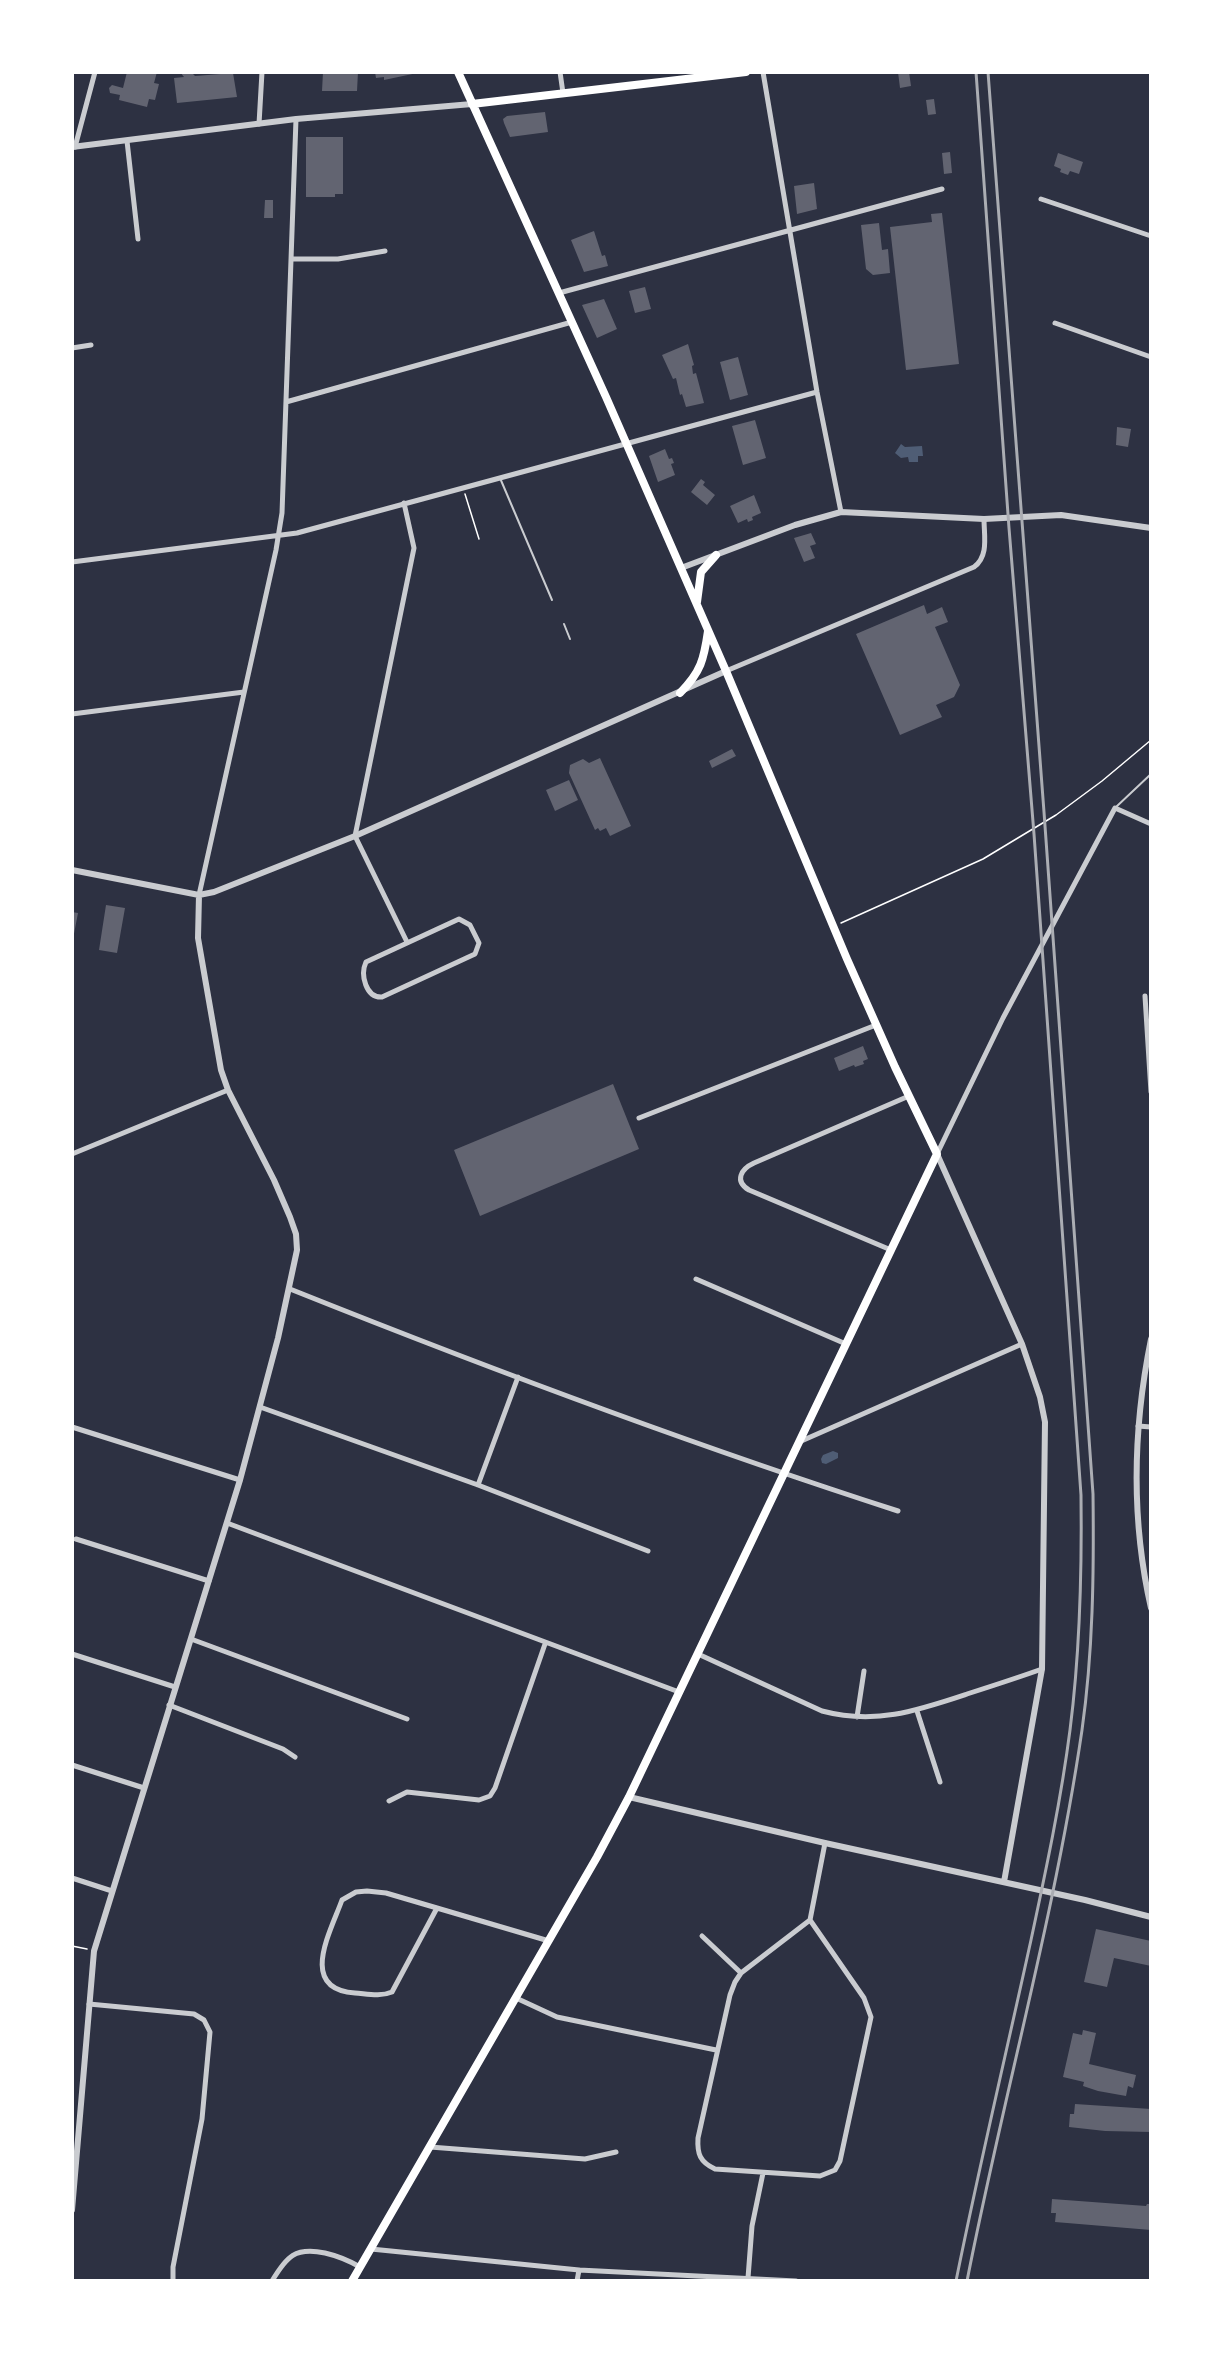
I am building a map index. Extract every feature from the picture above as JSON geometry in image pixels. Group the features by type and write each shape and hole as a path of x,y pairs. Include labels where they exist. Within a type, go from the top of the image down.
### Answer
{"main road":[{"path":"352,2281 549,1941 629,1797 937,1154 876,1025 697,603 458,72"},
{"path":"472,104 746,72"},
{"path":"697,603 701,572 716,555"},
{"path":"680,693 692,681 701,665 708,629"}],"street":[{"path":"95,72 74,147 296,119 472,104"},
{"path":"259,124 262,72"},
{"path":"560,72 563,93"},
{"path":"763,72 817,392 841,512"},
{"path":"72,2210 94,1951 240,1480 290,1289 297,1250 296,1234 274,1180 228,1090 221,1070 198,938 199,895 279,536 282,513 296,119"},
{"path":"127,141 138,239"},
{"path":"559,293 942,189"},
{"path":"1041,199 1151,236"},
{"path":"291,259 338,259 385,251"},
{"path":"286,402 572,322"},
{"path":"1055,323 1151,357"},
{"path":"72,348 91,345"},
{"path":"72,562 279,536 817,392"},
{"path":"404,503 414,548 355,836 406,942"},
{"path":"681,568 795,525 841,512 984,519 1061,515 1151,528"},
{"path":"72,870 199,895 214,892 355,836 726,671 974,567 984,553 984,519"},
{"path":"72,714 244,692"},
{"path":"1004,1882 1042,1669 1046,1422 1022,1344 937,1154 1003,1018 1115,807 1151,824"},
{"path":"459,919 470,924 479,943 475,954 382,997 370,994 363,975 366,962 406,942 459,919"},
{"path":"1145,996 1151,1092"},
{"path":"639,1118 876,1025"},
{"path":"72,1154 228,1090"},
{"path":"891,1250 749,1190 740,1178 742,1171 750,1165 909,1096"},
{"path":"696,1279 846,1344"},
{"path":"290,1289 518,1377 783,1474 898,1511"},
{"path":"1151,1339 1138,1426 1136,1462 1139,1533 1151,1608"},
{"path":"799,1443 1022,1344"},
{"path":"478,1485 518,1377"},
{"path":"260,1407 478,1485 648,1551"},
{"path":"1138,1426 1151,1427"},
{"path":"72,1427 240,1480"},
{"path":"227,1522 545,1644 679,1692"},
{"path":"76,1539 209,1581"},
{"path":"191,1639 406,1719"},
{"path":"389,1801 407,1792 479,1800 490,1796 508,1754 545,1644"},
{"path":"698,1653 822,1711 843,1717 881,1717 917,1711 1042,1669"},
{"path":"72,1654 175,1687"},
{"path":"857,1717 864,1671"},
{"path":"170,1705 283,1749 295,1757"},
{"path":"917,1711 940,1782"},
{"path":"72,1765 144,1788"},
{"path":"629,1797 825,1844 1085,1900 1151,1917"},
{"path":"810,1920 864,1998 871,2017 840,2161 835,2170 820,2176 715,2169 704,2163 698,2152 698,2138 730,1995 741,1973 810,1920 825,1844"},
{"path":"72,1878 112,1890"},
{"path":"437,1908 392,1992 384,1995 339,1992 331,1988 324,1978 322,1956 342,1900 346,1896 367,1891 386,1893 437,1908 549,1941"},
{"path":"702,1936 741,1973"},
{"path":"516,1998 557,2017 716,2050"},
{"path":"89,2004 194,2014 204,2020 210,2032 202,2119 173,2267 173,2281"},
{"path":"72,2112 80,2113"},
{"path":"429,2147 585,2159 616,2152"},
{"path":"748,2278 752,2226 763,2173"},
{"path":"371,2249 579,2270 796,2281"},
{"path":"272,2281 282,2264 303,2250 344,2258 360,2267"},
{"path":"577,2281 579,2270"}],"lane":[{"path":"499,476 552,600"},
{"path":"564,624 570,639"},
{"path":"1115,807 1151,774"}],"path":[{"path":"462,487 479,539"},
{"path":"844,922 983,859 1025,831 1056,815 1102,782 1151,740"},
{"path":"72,1946 94,1951"}],"water":[{"path":"901,444 905,447 922,446 923,456 918,456 918,462 909,462 908,457 901,458 895,453"},
{"path":"833,1451 838,1453 838,1458 826,1464 822,1463 823,1455"}],"building":[{"path":"127,72 157,72 154,83 159,84 155,100 149,99 147,107 119,100 120,95 110,93 109,88 112,85 123,88"},
{"path":"180,72 191,72 195,76 233,73 237,97 177,103 174,78 184,77"},
{"path":"323,72 358,72 357,91 322,91"},
{"path":"375,72 422,72 384,80 384,77 376,78"},
{"path":"898,72 909,72 911,86 900,88"},
{"path":"934,99 936,114 928,115 926,100"},
{"path":"545,112 548,132 510,137 503,119 507,116"},
{"path":"306,137 343,137 343,194 335,194 335,197 306,197"},
{"path":"950,152 952,173 944,174 942,153"},
{"path":"1058,153 1083,162 1079,174 1070,171 1068,175 1060,172 1061,169 1054,166"},
{"path":"814,183 817,209 797,214 794,186"},
{"path":"265,200 273,200 273,218 264,218"},
{"path":"942,213 959,364 906,370 890,227 932,222 931,214"},
{"path":"879,223 882,250 888,249 890,273 873,275 866,269 861,225"},
{"path":"594,231 602,256 605,255 608,266 584,272 571,240"},
{"path":"645,287 651,309 635,313 629,291"},
{"path":"604,299 617,329 597,338 582,305"},
{"path":"688,344 694,365 692,366 693,374 696,373 704,403 686,407 676,378 673,379 662,355"},
{"path":"738,357 748,395 730,400 720,362"},
{"path":"755,420 766,458 743,465 732,426"},
{"path":"1117,427 1131,429 1128,447 1116,445"},
{"path":"665,449 669,459 672,458 674,463 671,464 675,475 658,482 649,456"},
{"path":"701,479 705,482 703,485 715,495 707,505 691,492"},
{"path":"754,495 761,513 752,517 753,520 748,522 747,519 738,523 730,506"},
{"path":"811,533 816,544 810,546 815,558 804,562 794,538"},
{"path":"924,605 927,614 942,607 948,622 935,627 960,685 954,697 936,705 942,717 900,735 856,634"},
{"path":"732,749 736,756 712,768 709,761"},
{"path":"600,758 631,826 610,836 606,828 600,831 598,828 595,830 569,773 570,765 583,759 589,763"},
{"path":"569,780 578,800 555,811 546,790"},
{"path":"106,905 125,908 117,953 99,950"},
{"path":"72,912 78,913 73,939 72,939"},
{"path":"863,1046 868,1059 863,1061 864,1064 839,1071 834,1058"},
{"path":"613,1084 639,1149 480,1216 454,1150"},
{"path":"1096,1929 1151,1941 1151,1966 1114,1958 1107,1987 1084,1982"},
{"path":"1083,2030 1096,2033 1089,2064 1136,2075 1133,2088 1128,2086 1126,2096 1098,2091 1083,2086 1084,2082 1063,2077 1073,2033 1082,2035"},
{"path":"1075,2104 1151,2109 1151,2132 1105,2131 1069,2127 1070,2114 1074,2114"},
{"path":"1052,2199 1146,2206 1151,2204 1151,2230 1055,2222 1056,2213 1051,2213"}],"railway":[{"path":"956,2281 1053,1835 1070,1730 1076,1671 1081,1554 1081,1495 976,72"},
{"path":"967,2281 1058,1868 1071,1799 1082,1730 1088,1671 1093,1553 1093,1494 988,72"}]}
